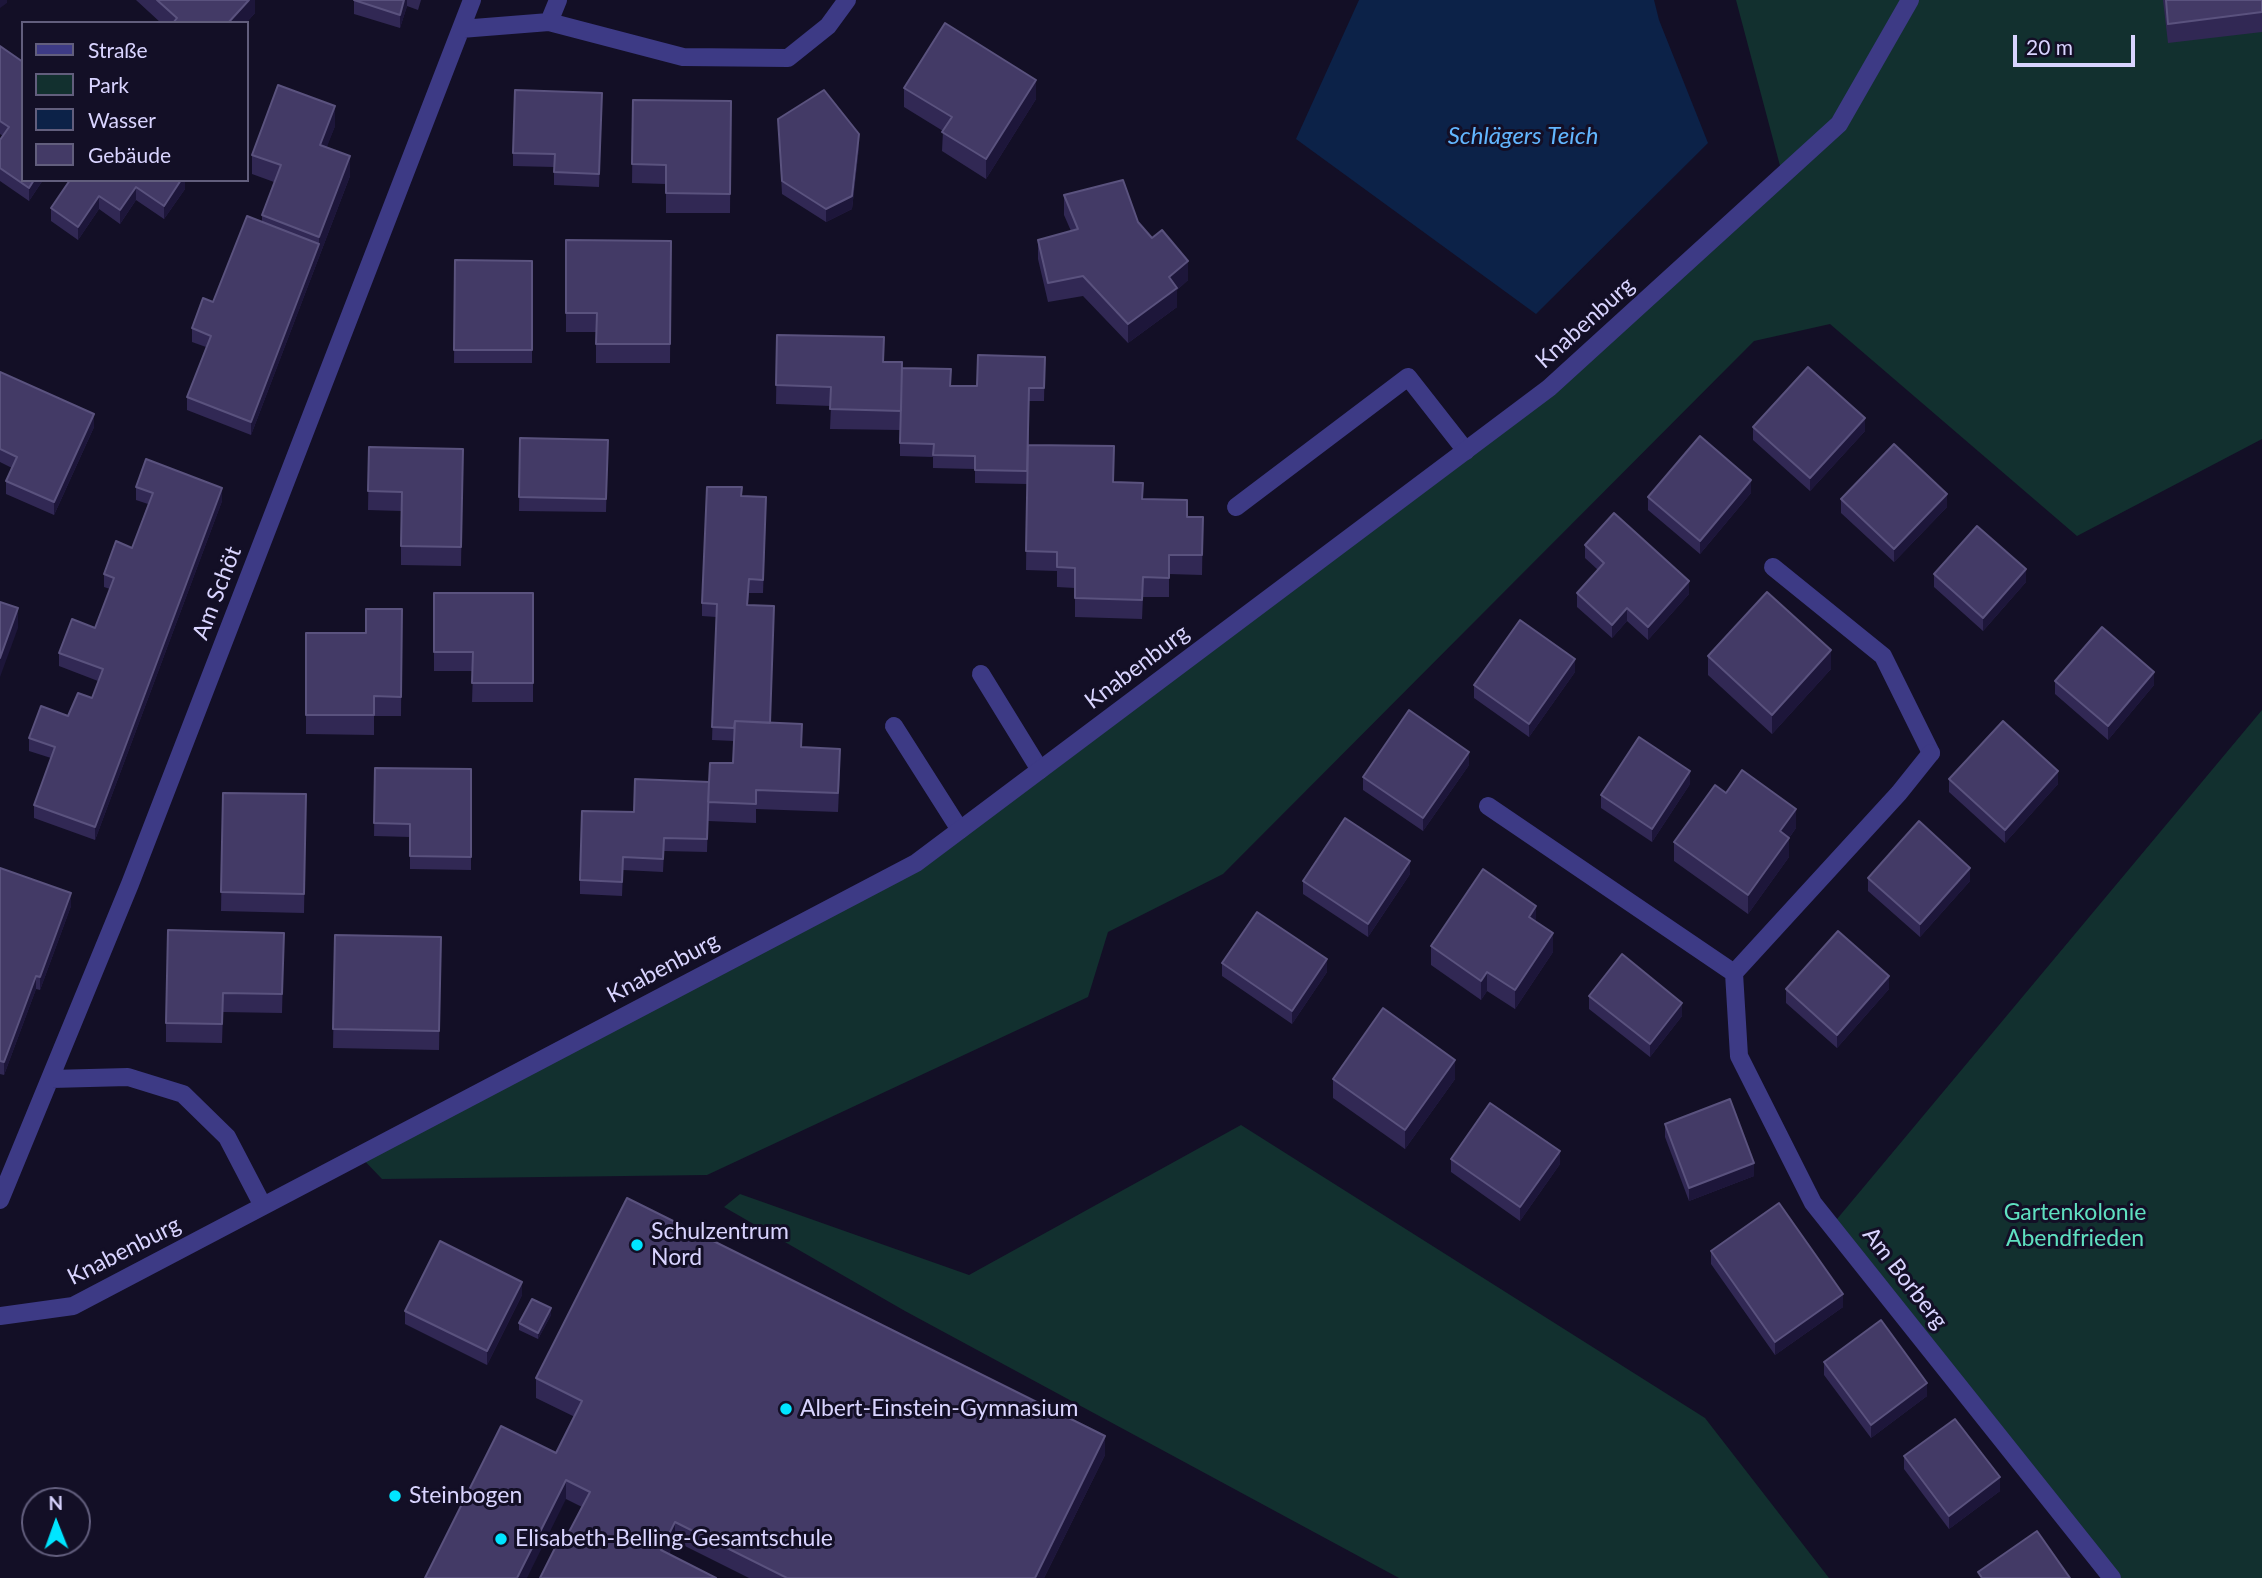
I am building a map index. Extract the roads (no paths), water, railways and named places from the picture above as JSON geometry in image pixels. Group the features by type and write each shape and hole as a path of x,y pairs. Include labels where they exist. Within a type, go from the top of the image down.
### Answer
{"street":[{"name":"Am Schöt","path":"0,1200 135,871 472,0"},
{"path":"550,22 558,0"},
{"path":"461,29 550,22 683,57 788,58 828,26 847,0"},
{"name":"Knabenburg","path":"0,1316 73,1306 916,863 1549,388 1839,124 1910,0"},
{"path":"1236,507 1408,377 1466,451"},
{"path":"1488,806 1734,973 1899,793 1931,754 1883,656 1773,567"},
{"path":"981,674 1040,770"},
{"path":"894,726 960,830"},
{"name":"Am Borberg","path":"1734,973 1739,1056 1813,1203 2112,1578"},
{"path":"51,1079 128,1077 183,1094 227,1138 263,1206"}],"water":[{"name":"Schlägers Teich","path":"1359,0 1654,0 1659,20 1708,143 1536,314 1296,139"}],"place":[{"name":"Schulzentrum Nord","path":"637,1245"},
{"name":"Albert-Einstein-Gymnasium","path":"786,1409"},
{"name":"Steinbogen","path":"395,1496"},
{"name":"Elisabeth-Belling-Gesamtschule","path":"501,1539"}],"park label":[{"name":"Gartenkolonie Abendfrieden","path":"2075,1226"}]}
